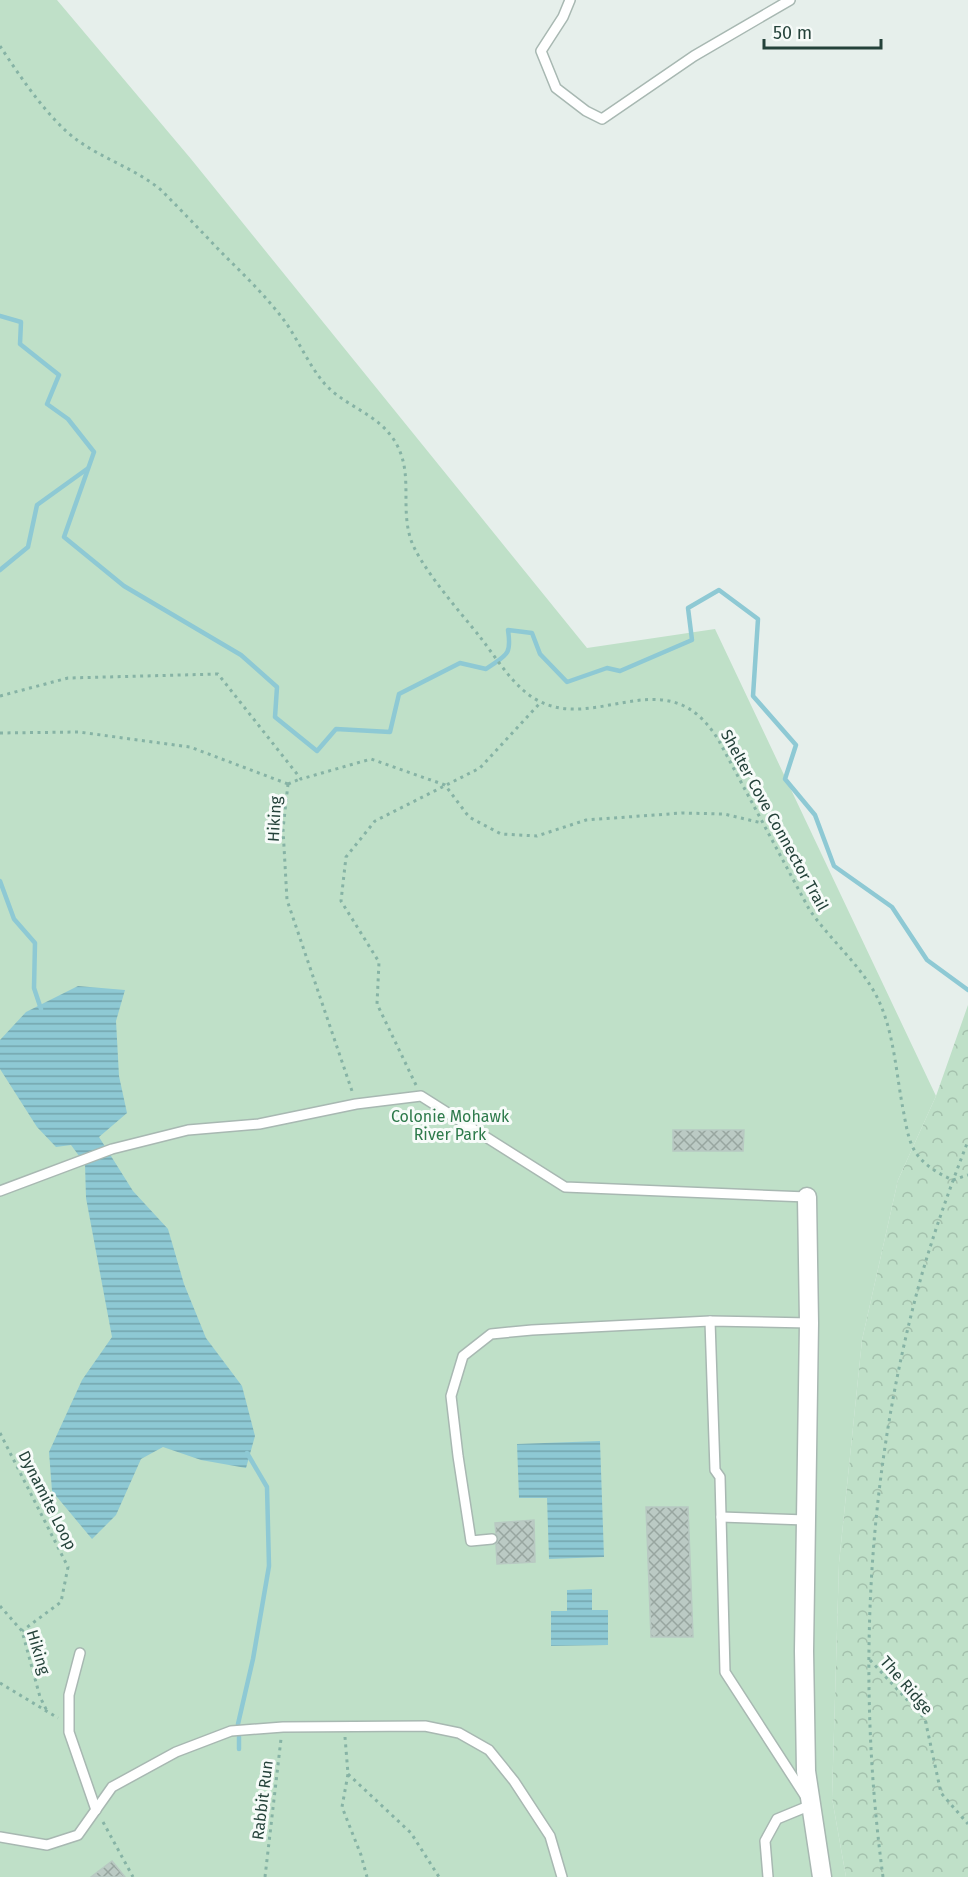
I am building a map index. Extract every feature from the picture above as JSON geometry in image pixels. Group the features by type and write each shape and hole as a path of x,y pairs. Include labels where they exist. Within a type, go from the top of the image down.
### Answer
{"street":[{"path":"807,1197 809,1323 804,1651 806,1771 822,1877"}],"lane":[{"path":"570,0 563,17 541,51 556,88 586,111 602,119 694,56 790,0"},
{"path":"0,1191 112,1149 188,1130 259,1124 356,1104 421,1096 565,1187 807,1197"},
{"path":"492,1539 471,1541 451,1396 463,1356 491,1334 710,1321 809,1323"},
{"path":"710,1321 716,1470 720,1477 725,1672 811,1806 777,1819 765,1841 768,1877"},
{"path":"721,1517 806,1520"},
{"path":"80,1653 69,1695 69,1732 96,1810"},
{"path":"0,1837 47,1845 78,1835 112,1787 176,1752 231,1731 283,1727 425,1726 459,1733 489,1750 514,1781 550,1836 562,1877"}],"path":[{"name":"Shelter Cove Connector Trail","path":"0,46 35,95 68,133 161,190 272,305 287,324 326,386 344,400 369,414 392,436 406,470 408,484 406,514 414,548 479,636 523,690 541,702 572,710 647,699 668,700 685,706 703,719 713,731 809,909 858,968 877,996 887,1025 906,1124 915,1152 932,1168 953,1180"},
{"path":"0,696 69,678 218,675 301,779"},
{"path":"421,1096 377,1004 379,962 341,901 346,857 375,821 480,768 541,702"},
{"name":"Hiking","path":"0,733 79,732 190,747 288,784 283,829 287,900 356,1104"},
{"path":"288,784 371,759 445,785 469,817 501,834 537,836 586,820 682,813 724,814 762,823"},
{"path":"883,1877 872,1781 869,1658 872,1555 884,1452 906,1343 922,1276 968,1141"},
{"path":"953,1180 968,1175"},
{"name":"Dynamite Loop","path":"0,1433 68,1568 61,1602 22,1631"},
{"name":"Hiking","path":"0,1606 22,1631 40,1697 47,1711"},
{"name":"The Ridge","path":"869,1658 925,1719 941,1793 968,1824"},
{"path":"0,1683 69,1725"},
{"path":"344,1726 348,1774 342,1807 367,1877"},
{"name":"Rabbit Run","path":"265,1877 283,1727"},
{"path":"348,1774 411,1833 439,1877"},
{"path":"96,1810 133,1877"}],"green space":[{"name":"Colonie Mohawk River Park","path":"0,0 57,0 191,159 587,648 715,629 936,1096 898,1180 862,1340 839,1563 832,1798 846,1877 0,1877"},
{"path":"968,1005 968,1877 846,1877 832,1798 839,1563 862,1340 898,1180 936,1096"}],"water":[{"path":"78,986 125,990 116,1021 119,1076 127,1113 99,1137 133,1191 168,1229 184,1284 206,1338 242,1386 255,1436 246,1468 201,1460 163,1447 141,1459 116,1515 92,1539 52,1491 49,1452 82,1380 112,1337 86,1198 85,1164 71,1145 56,1147 37,1127 0,1069 0,1040 26,1012"},
{"path":"600,1441 604,1557 549,1559 547,1498 519,1498 517,1444"},
{"path":"592,1589 592,1610 608,1610 608,1645 551,1646 551,1611 567,1611 567,1590"}],"building":[{"path":"673,1130 744,1130 743,1151 673,1151"},
{"path":"646,1507 688,1507 693,1637 651,1637"},
{"path":"534,1520 535,1562 497,1564 496,1544 499,1539 495,1523"},
{"path":"112,1861 125,1877 91,1877"}],"waterway":[{"path":"0,316 21,322 20,344 59,375 47,404 68,419 94,452 64,537 124,586 241,655 277,687 275,717 317,751 336,729 390,732 399,694 460,663 486,669 506,654 509,645 508,630 532,633 540,654 567,682 607,668 620,671 692,640 688,608 719,590 758,619 753,696 796,745 785,779 815,815 834,866 892,907 927,960 968,990"},
{"path":"0,570 28,547 37,505 87,469"},
{"path":"0,881 14,919 35,943 34,988 41,1009"},
{"path":"238,1724 253,1659 269,1566 267,1487 247,1453"},
{"path":"239,1737 239,1749"}]}
